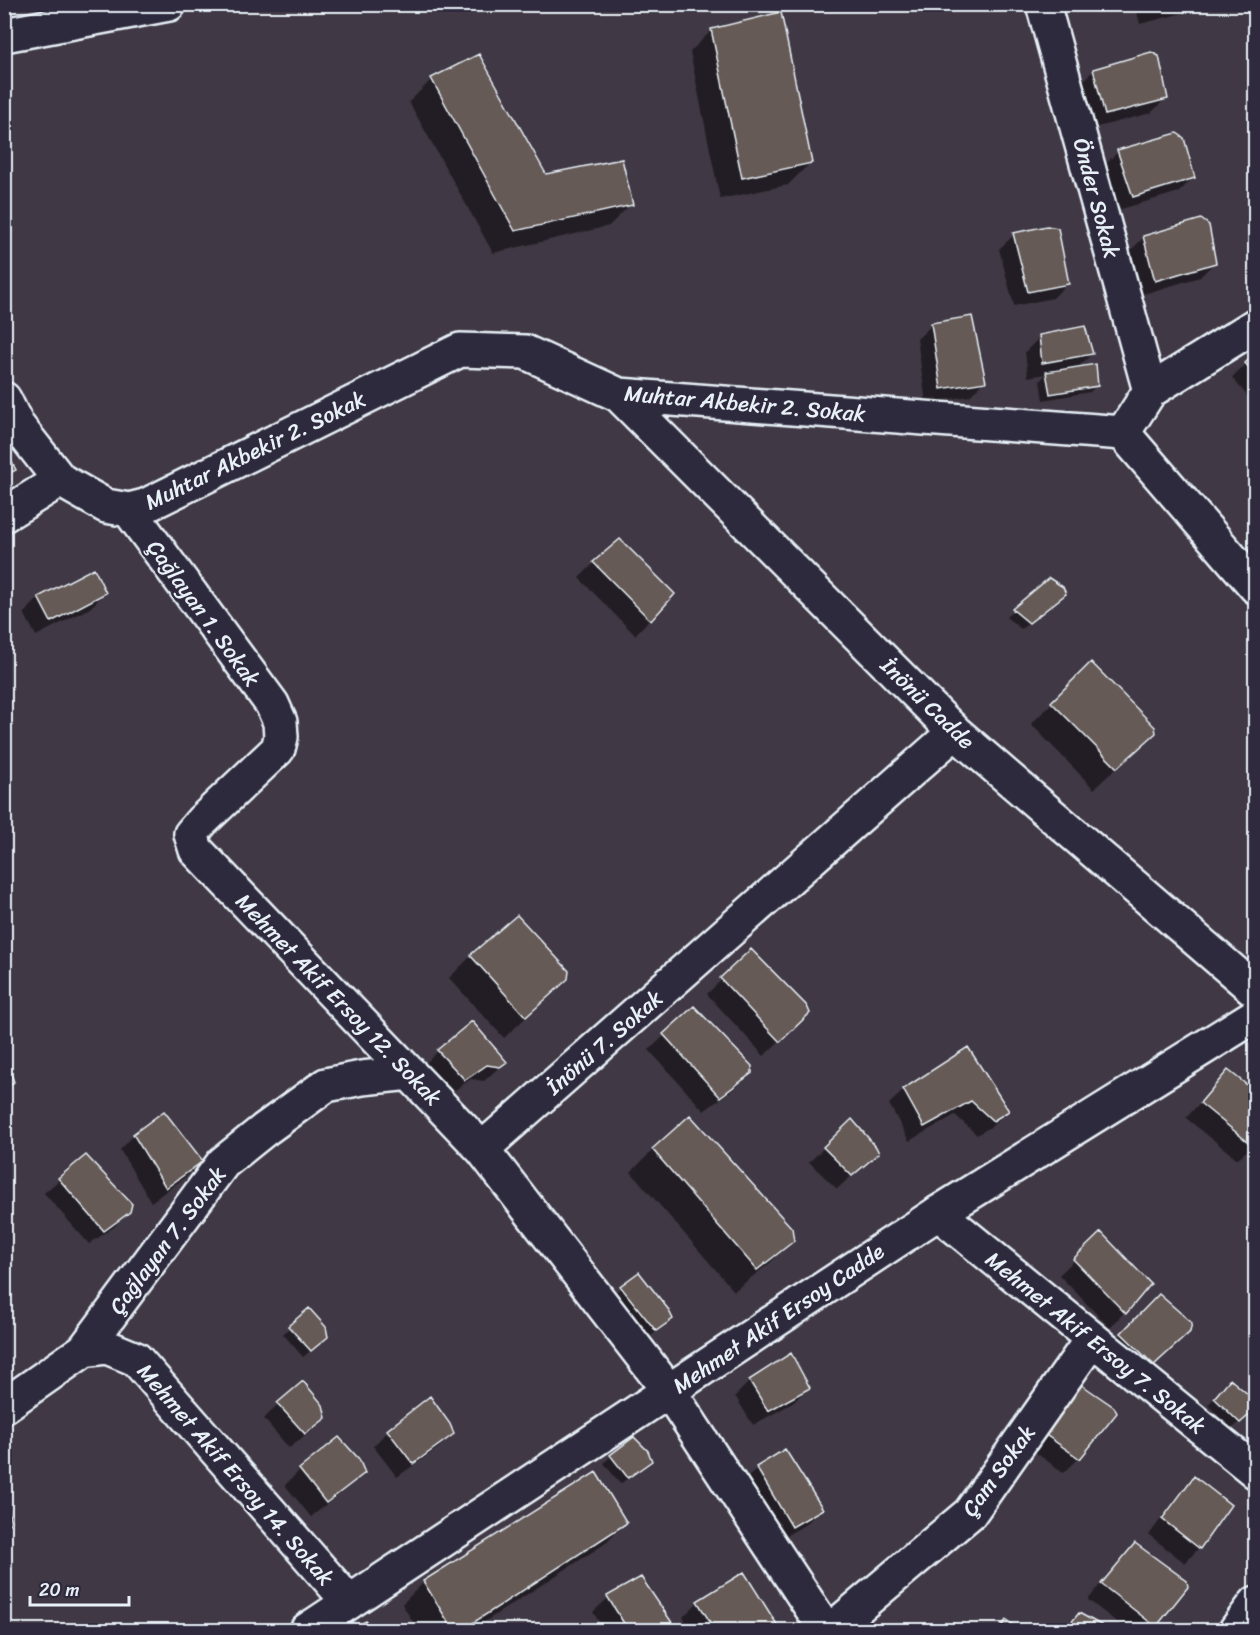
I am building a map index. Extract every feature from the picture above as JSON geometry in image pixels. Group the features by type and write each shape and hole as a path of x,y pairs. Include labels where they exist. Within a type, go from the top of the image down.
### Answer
{"street":[{"path":"4,35 169,4"},
{"name":"Önder Sokak","path":"1043,4 1150,391"},
{"path":"1256,325 1150,391 1123,433 1256,587"},
{"name":"Muhtar Akbekir 2. Sokak","path":"129,510 145,506 460,350 525,352 619,395 1123,433"},
{"name":"İnönü Cadde","path":"619,395 956,732 1256,991"},
{"path":"4,399 17,425 60,480 106,506 129,510"},
{"path":"4,515 60,480"},
{"name":"Çağlayan 1. Sokak","path":"129,510 272,704 280,722 281,737 278,750 196,827 191,834 196,850"},
{"name":"İnönü 7. Sokak","path":"482,1149 956,732"},
{"name":"Mehmet Akif Ersoy 12. Sokak","path":"196,850 482,1149"},
{"name":"Mehmet Akif Ersoy Cadde","path":"307,1630 938,1213 1256,1015"},
{"name":"Çağlayan 7. Sokak","path":"4,1406 84,1350 223,1163 326,1085 362,1078 410,1073"},
{"path":"482,1149 669,1391 829,1630"},
{"name":"Mehmet Akif Ersoy 7. Sokak","path":"938,1213 1256,1472"},
{"name":"Çam Sokak","path":"829,1630 970,1513 1092,1339"},
{"name":"Mehmet Akif Ersoy 14. Sokak","path":"84,1350 107,1347 136,1359 349,1602"},
{"path":"1236,1630 1256,1603"}],"building":[{"path":"781,12 812,163 742,178 711,29"},
{"path":"1151,52 1159,56 1168,99 1105,115 1093,69"},
{"path":"479,54 546,174 622,159 633,205 515,231 431,78"},
{"path":"1177,133 1184,138 1195,178 1133,197 1117,150"},
{"path":"1201,219 1209,225 1216,263 1155,281 1143,236"},
{"path":"1047,226 1058,228 1069,284 1028,292 1013,233"},
{"path":"972,316 986,382 941,389 931,323"},
{"path":"1085,326 1093,354 1042,363 1039,335"},
{"path":"1256,353 1256,375 1245,363"},
{"path":"1096,364 1098,386 1050,394 1046,372"},
{"path":"4,447 16,470 4,476"},
{"path":"620,539 675,594 651,621 593,562"},
{"path":"94,568 106,593 51,622 38,597"},
{"path":"1049,578 1063,587 1066,594 1029,623 1012,609"},
{"path":"1091,662 1155,727 1156,733 1117,768 1051,702"},
{"path":"517,915 569,971 568,979 526,1017 470,955"},
{"path":"751,949 807,1006 810,1013 780,1042 720,978"},
{"path":"694,1006 752,1066 752,1073 720,1097 663,1034"},
{"path":"472,1021 507,1062 500,1067 487,1065 465,1080 437,1050"},
{"path":"968,1047 1009,1111 993,1121 971,1101 924,1127 903,1089"},
{"path":"4,1065 10,1071 14,1082 4,1090"},
{"path":"1228,1070 1256,1092 1256,1144 1253,1146 1200,1103"},
{"path":"164,1111 203,1161 166,1188 133,1134"},
{"path":"690,1115 792,1228 794,1241 757,1270 652,1149"},
{"path":"852,1119 879,1153 852,1176 823,1147"},
{"path":"86,1155 132,1204 130,1212 104,1231 58,1178"},
{"path":"1101,1232 1151,1284 1126,1314 1073,1259"},
{"path":"639,1272 668,1309 673,1319 656,1331 620,1286"},
{"path":"1159,1294 1192,1323 1190,1332 1154,1365 1121,1333"},
{"path":"309,1308 326,1327 328,1337 311,1351 288,1326"},
{"path":"791,1353 810,1388 768,1411 749,1380"},
{"path":"1230,1379 1256,1401 1256,1409 1240,1423 1214,1398"},
{"path":"303,1381 323,1405 326,1418 305,1434 277,1403"},
{"path":"1079,1383 1114,1407 1117,1413 1080,1459 1043,1433"},
{"path":"430,1396 450,1424 454,1434 413,1464 387,1430"},
{"path":"339,1437 359,1459 365,1473 326,1503 299,1469"},
{"path":"634,1437 648,1451 652,1461 628,1478 610,1455"},
{"path":"785,1449 823,1509 792,1527 756,1467"},
{"path":"596,1472 627,1523 462,1630 453,1630 423,1581"},
{"path":"1194,1476 1231,1505 1200,1549 1162,1519"},
{"path":"4,1504 8,1507 11,1522 4,1528"},
{"path":"1135,1543 1187,1581 1188,1587 1156,1627 1101,1584"},
{"path":"744,1572 778,1626 770,1630 715,1630 697,1601"},
{"path":"641,1577 677,1630 628,1630 607,1596"},
{"path":"1079,1613 1110,1630 1065,1630"},
{"path":"1006,1620 1021,1630 999,1630"},
{"path":"366,1621 371,1630 349,1630"}]}
